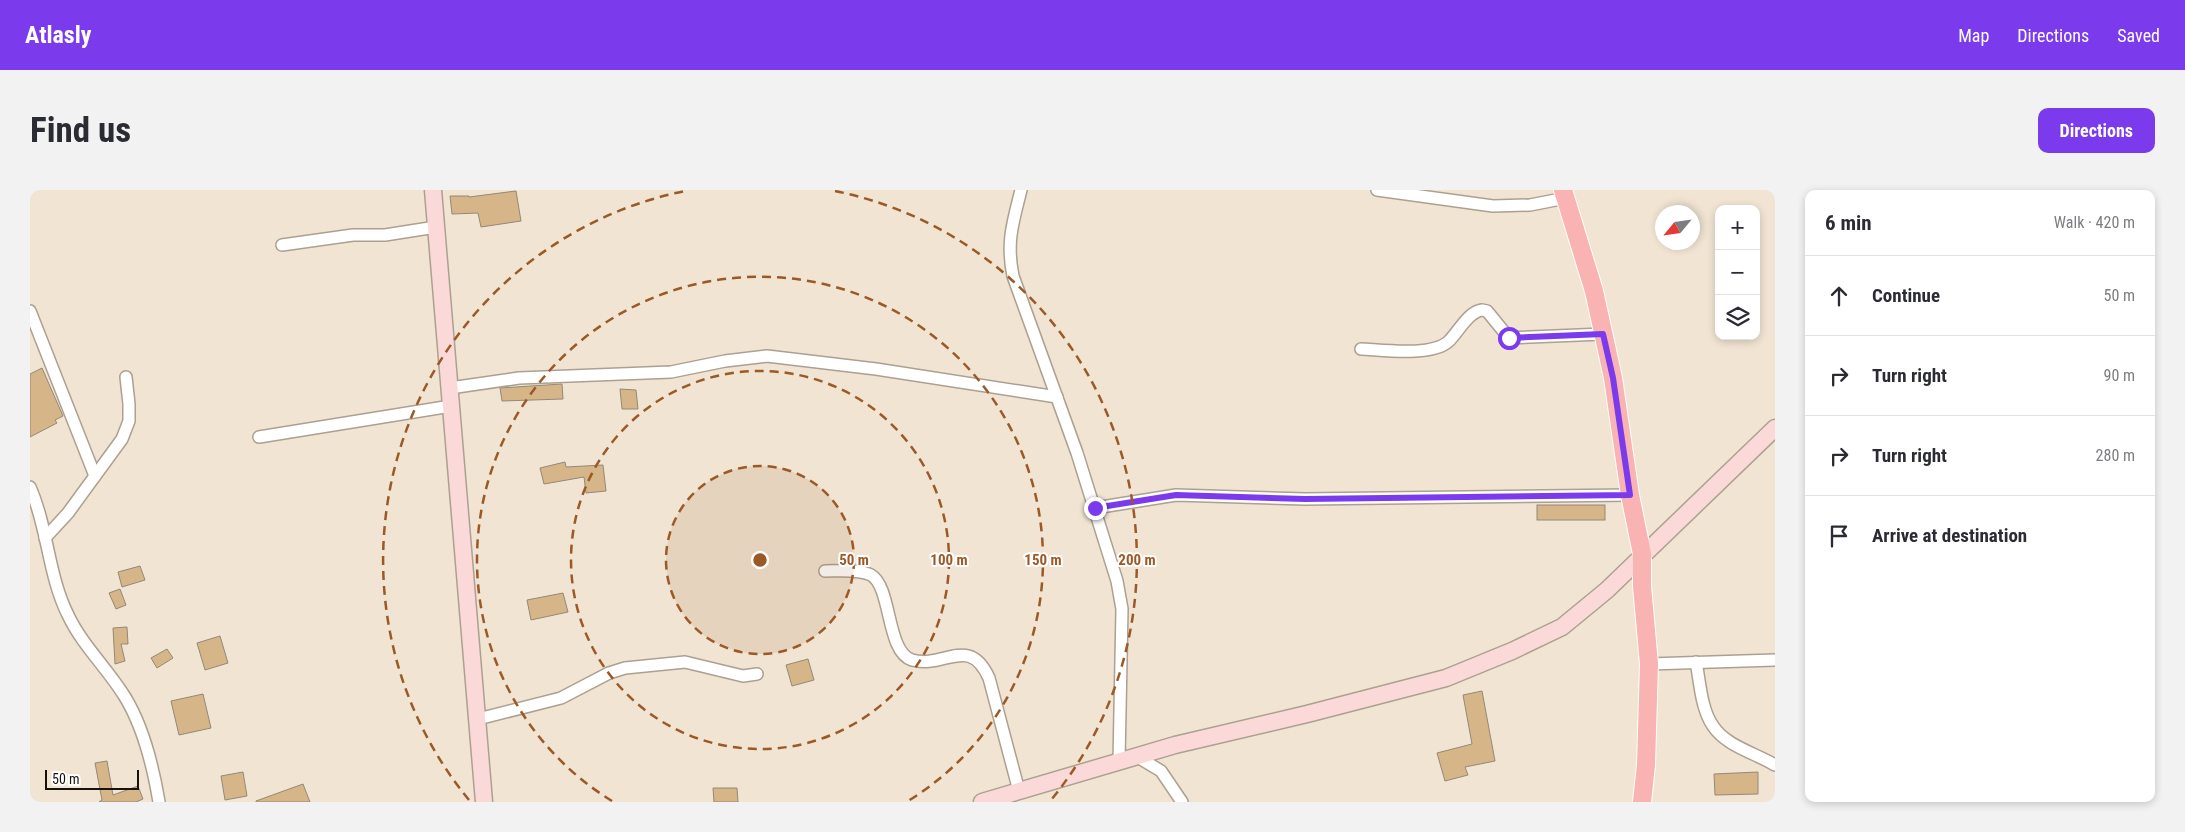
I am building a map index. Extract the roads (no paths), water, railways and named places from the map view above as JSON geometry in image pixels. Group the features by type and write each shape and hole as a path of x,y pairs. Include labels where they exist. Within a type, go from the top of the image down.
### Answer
{"main road":[{"path":"433,190 484,802"},
{"path":"1564,194 1594,291 1613,378 1630,495 1642,554 1642,586 1649,664 1646,765 1642,802"},
{"path":"982,802 1136,756 1446,678 1512,652 1562,627 1607,590 1642,554 1775,428"}],"street":[{"path":"1021,190 1010,232 1010,262 1013,276 1095,508 1117,581 1122,609 1119,762"},
{"path":"1377,190 1493,206 1530,205 1564,194"},
{"path":"282,245 353,235 385,235 436,227"},
{"path":"1361,349 1400,351 1438,347 1448,342 1474,312 1482,310 1486,311 1509,338 1603,334"},
{"path":"30,311 95,476"},
{"path":"450,388 519,378 671,372 726,361 767,356 876,369 1057,397"},
{"path":"45,538 68,513 122,439 129,421 126,377"},
{"path":"259,437 452,406"},
{"path":"30,487 45,538 50,567 69,618 125,697 140,728 152,766 156,801"},
{"path":"1095,508 1176,495 1305,499 1630,495"},
{"path":"825,571 859,572 872,576 880,585 896,642 903,655 911,660 920,661 966,655 976,658 983,666 989,678 1019,791"},
{"path":"1649,664 1775,660"},
{"path":"478,719 561,698 609,673 625,668 685,662 743,676 757,674"},
{"path":"1696,662 1706,710 1712,725 1731,742 1775,765"},
{"path":"1136,756 1161,771 1182,802"}]}
